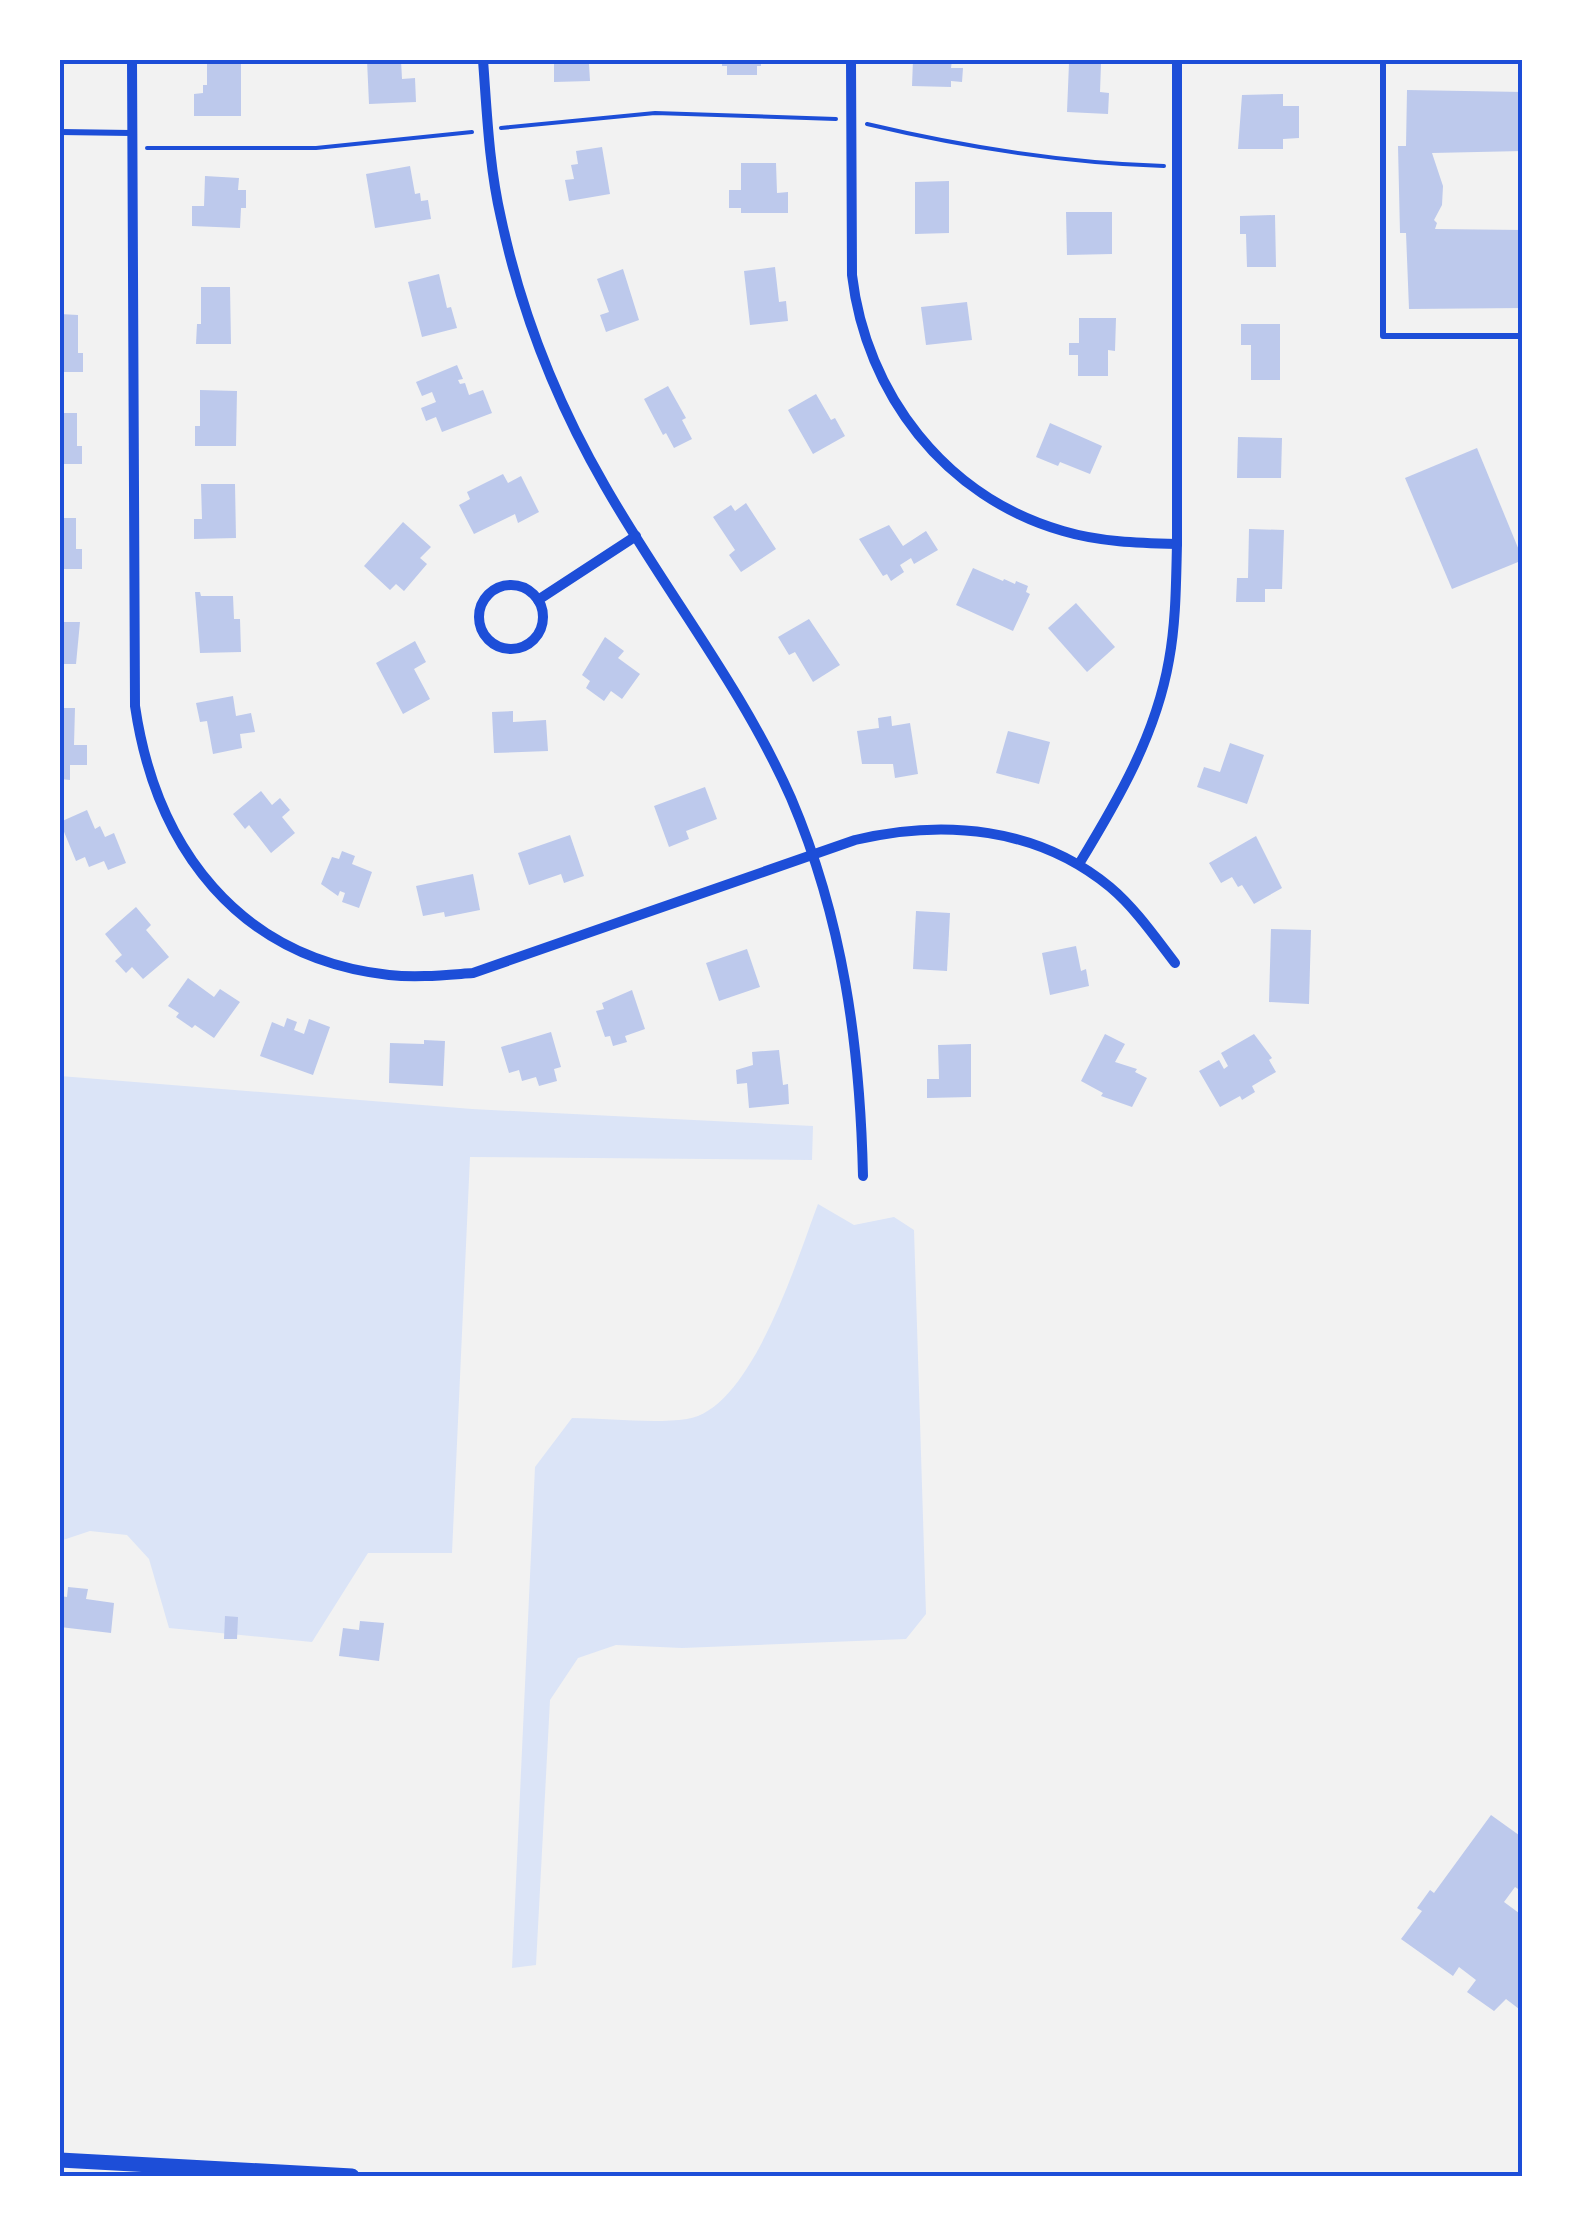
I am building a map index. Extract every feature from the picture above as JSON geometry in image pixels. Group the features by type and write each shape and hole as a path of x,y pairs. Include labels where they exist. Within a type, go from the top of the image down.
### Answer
{"street":[{"path":"132,60 135,706 152,785 169,827 192,864 226,901 262,928 307,953 353,969 427,976 473,973 813,854 894,831 945,828 998,834 1035,844 1079,864 1112,889 1175,963"},
{"path":"484,60 500,217 540,349 578,436 765,744 813,854 841,949 853,1012 861,1088 863,1176"},
{"path":"851,60 852,275 856,307 878,373 898,408 923,443 949,468 1018,514 1100,540 1177,544"},
{"path":"1079,864 1130,777 1154,718 1169,661 1177,544 1177,60"},
{"path":"538,600 636,536"},
{"path":"518,586 538,600 542,625 528,645 503,649 483,634 479,610 484,598 494,590 518,586"},
{"path":"60,2160 352,2176"}],"lane":[{"path":"1383,60 1384,336 1523,336"},
{"path":"60,132 132,132"}],"path":[{"path":"502,128 655,113 837,119"},
{"path":"862,122 1055,159 1178,166"},
{"path":"132,148 316,148 475,131"}],"shaded area":[{"path":"60,1076 472,1109 813,1126 812,1160 470,1157 452,1553 368,1553 312,1642 169,1628 149,1559 127,1535 90,1531 60,1541"},
{"path":"818,1204 854,1225 894,1217 914,1230 926,1614 906,1639 682,1648 616,1645 578,1658 550,1700 536,1965 512,1968 535,1467 572,1418 687,1419 710,1409 732,1389 769,1328"}],"building":[{"path":"367,60 401,60 402,79 415,78 416,102 369,104"},
{"path":"561,60 604,60 604,64 589,64 590,81 554,82 554,64"},
{"path":"722,60 761,60 761,66 757,66 757,75 727,75"},
{"path":"913,60 952,60 951,68 963,68 962,82 951,81 951,87 912,86"},
{"path":"1069,63 1101,64 1100,92 1109,93 1108,114 1067,112"},
{"path":"207,64 241,64 241,116 194,116 194,94 203,93 203,85 207,85"},
{"path":"1407,90 1523,92 1523,151 1432,153 1443,186 1435,229 1523,230 1523,308 1409,309 1406,233 1400,233 1398,146 1406,146"},
{"path":"1283,94 1283,106 1299,106 1299,138 1283,139 1283,149 1238,149 1242,95"},
{"path":"602,147 610,194 569,201 565,180 574,179 571,165 578,164 576,151"},
{"path":"741,163 776,163 777,193 788,192 788,213 741,213 741,208 729,208 729,190 741,190"},
{"path":"410,166 415,194 420,193 421,201 428,200 431,219 375,228 366,174"},
{"path":"205,176 239,178 238,190 246,190 240,228 192,226 192,206 204,206"},
{"path":"949,181 949,233 915,234 915,182"},
{"path":"1066,212 1112,212 1112,254 1067,255"},
{"path":"1275,215 1276,267 1247,267 1246,234 1240,234 1240,216"},
{"path":"775,267 779,302 786,301 788,321 750,325 744,271"},
{"path":"623,269 639,320 606,332 600,315 609,312 597,279"},
{"path":"439,274 447,308 451,307 457,328 422,337 408,282"},
{"path":"201,287 230,287 231,344 196,344 197,324 201,324"},
{"path":"967,302 972,340 926,345 921,307"},
{"path":"60,314 78,315 78,353 83,353 83,372 60,372"},
{"path":"1079,318 1116,318 1115,351 1108,350 1108,376 1078,376 1078,355 1069,355 1069,343 1079,343"},
{"path":"1241,324 1280,324 1280,380 1251,380 1251,345 1241,345"},
{"path":"457,365 463,379 458,380 460,384 465,383 469,395 483,390 492,413 442,432 436,417 426,421 421,408 436,402 432,392 422,396 416,382"},
{"path":"668,386 686,418 682,420 692,439 674,448 644,399"},
{"path":"200,390 237,391 236,446 195,446 195,426 200,426"},
{"path":"816,394 845,436 813,454 788,410"},
{"path":"60,413 77,413 77,446 82,446 82,464 60,464"},
{"path":"1050,423 1102,446 1090,474 1036,457"},
{"path":"1238,437 1282,438 1281,478 1237,478"},
{"path":"1477,448 1523,560 1452,589 1405,478"},
{"path":"503,474 508,483 521,476 539,512 518,523 515,514 474,534 459,505 470,499 467,492"},
{"path":"201,484 235,484 236,538 194,539 194,519 202,519"},
{"path":"746,503 776,549 741,572 729,555 735,550 713,517 731,505 735,511"},
{"path":"60,518 76,518 76,549 82,549 82,569 60,569"},
{"path":"403,522 431,547 420,558 427,564 404,591 396,584 390,590 364,566"},
{"path":"889,525 903,546 926,531 938,550 914,564 911,558 900,565 904,572 891,581 887,574 883,576 859,539"},
{"path":"1249,529 1284,530 1282,589 1265,589 1265,602 1236,602 1237,578 1248,578"},
{"path":"973,568 1003,581 1028,586 1026,592 1030,594 1013,631 956,605"},
{"path":"195,592 201,596 233,596 234,619 240,619 241,652 200,653"},
{"path":"1076,603 1115,647 1087,672 1048,628"},
{"path":"809,619 840,665 813,682 795,652 789,655 778,637"},
{"path":"60,622 80,622 76,664 60,664"},
{"path":"605,637 624,651 618,658 640,674 622,699 611,691 604,701 586,688 590,681 582,675"},
{"path":"415,641 426,662 414,669 430,699 403,714 376,663"},
{"path":"233,696 236,716 251,713 255,732 240,734 242,748 213,754 207,721 200,722 196,703"},
{"path":"60,708 75,708 74,745 87,745 87,765 70,765 70,780 60,779"},
{"path":"513,711 513,722 546,720 548,751 494,753 492,712"},
{"path":"891,716 892,726 910,723 918,774 895,778 893,764 862,764 857,731 879,728 878,718"},
{"path":"1008,731 1050,742 1039,784 996,773"},
{"path":"1230,743 1264,755 1247,804 1197,787 1204,767 1220,772"},
{"path":"705,787 717,819 686,831 689,839 669,847 654,806"},
{"path":"261,791 272,805 280,798 290,810 282,817 295,833 271,853 249,825 245,829 233,814"},
{"path":"87,810 95,829 100,826 105,837 114,833 126,863 108,870 104,861 89,867 85,857 76,861 60,822"},
{"path":"570,835 584,876 564,883 561,874 529,885 518,853"},
{"path":"1256,836 1282,888 1254,904 1232,877 1221,883 1209,863"},
{"path":"342,851 355,856 352,864 372,872 359,908 342,902 345,893 340,891 338,896 321,884 332,857 339,859"},
{"path":"473,874 480,910 445,917 444,912 423,916 416,886"},
{"path":"136,907 151,925 146,930 169,957 143,979 132,967 126,973 115,961 122,955 105,934"},
{"path":"916,911 950,913 947,971 913,969"},
{"path":"1271,929 1311,930 1309,1004 1269,1002"},
{"path":"1076,946 1089,986 1050,995 1042,953"},
{"path":"747,949 760,987 719,1001 706,963"},
{"path":"188,978 214,997 220,989 240,1002 214,1038 176,1017 179,1013 168,1006"},
{"path":"632,990 645,1029 625,1036 627,1042 613,1046 610,1036 605,1037 596,1011 604,1009 602,1003"},
{"path":"287,1018 297,1022 294,1030 304,1034 309,1019 330,1027 313,1075 260,1056 272,1022 284,1027"},
{"path":"551,1032 561,1067 554,1069 557,1081 539,1086 536,1077 522,1081 519,1070 509,1073 501,1047"},
{"path":"1105,1034 1125,1044 1115,1062 1137,1069 1135,1072 1147,1078 1132,1107 1101,1096 1103,1093 1081,1081"},
{"path":"1254,1034 1272,1058 1269,1060 1276,1072 1252,1086 1255,1092 1220,1107 1199,1071 1219,1060 1224,1069 1228,1066 1221,1053"},
{"path":"424,1040 445,1041 443,1086 389,1083 390,1043 424,1044"},
{"path":"971,1044 971,1097 927,1098 927,1079 939,1079 938,1045"},
{"path":"779,1050 789,1104 749,1108 747,1083 737,1084 736,1070 753,1065 752,1052"},
{"path":"68,1587 88,1589 86,1599 114,1603 111,1633 60,1627 60,1596 67,1597"},
{"path":"225,1616 238,1617 237,1639 224,1639"},
{"path":"360,1621 384,1623 379,1661 339,1656 343,1628 359,1630"},
{"path":"1491,1815 1523,1838 1523,1892 1515,1887 1504,1902 1523,1916 1523,2012 1506,1999 1494,2011 1467,1992 1476,1980 1459,1967 1453,1976 1401,1939 1422,1911 1417,1908 1430,1890 1434,1893"}]}
